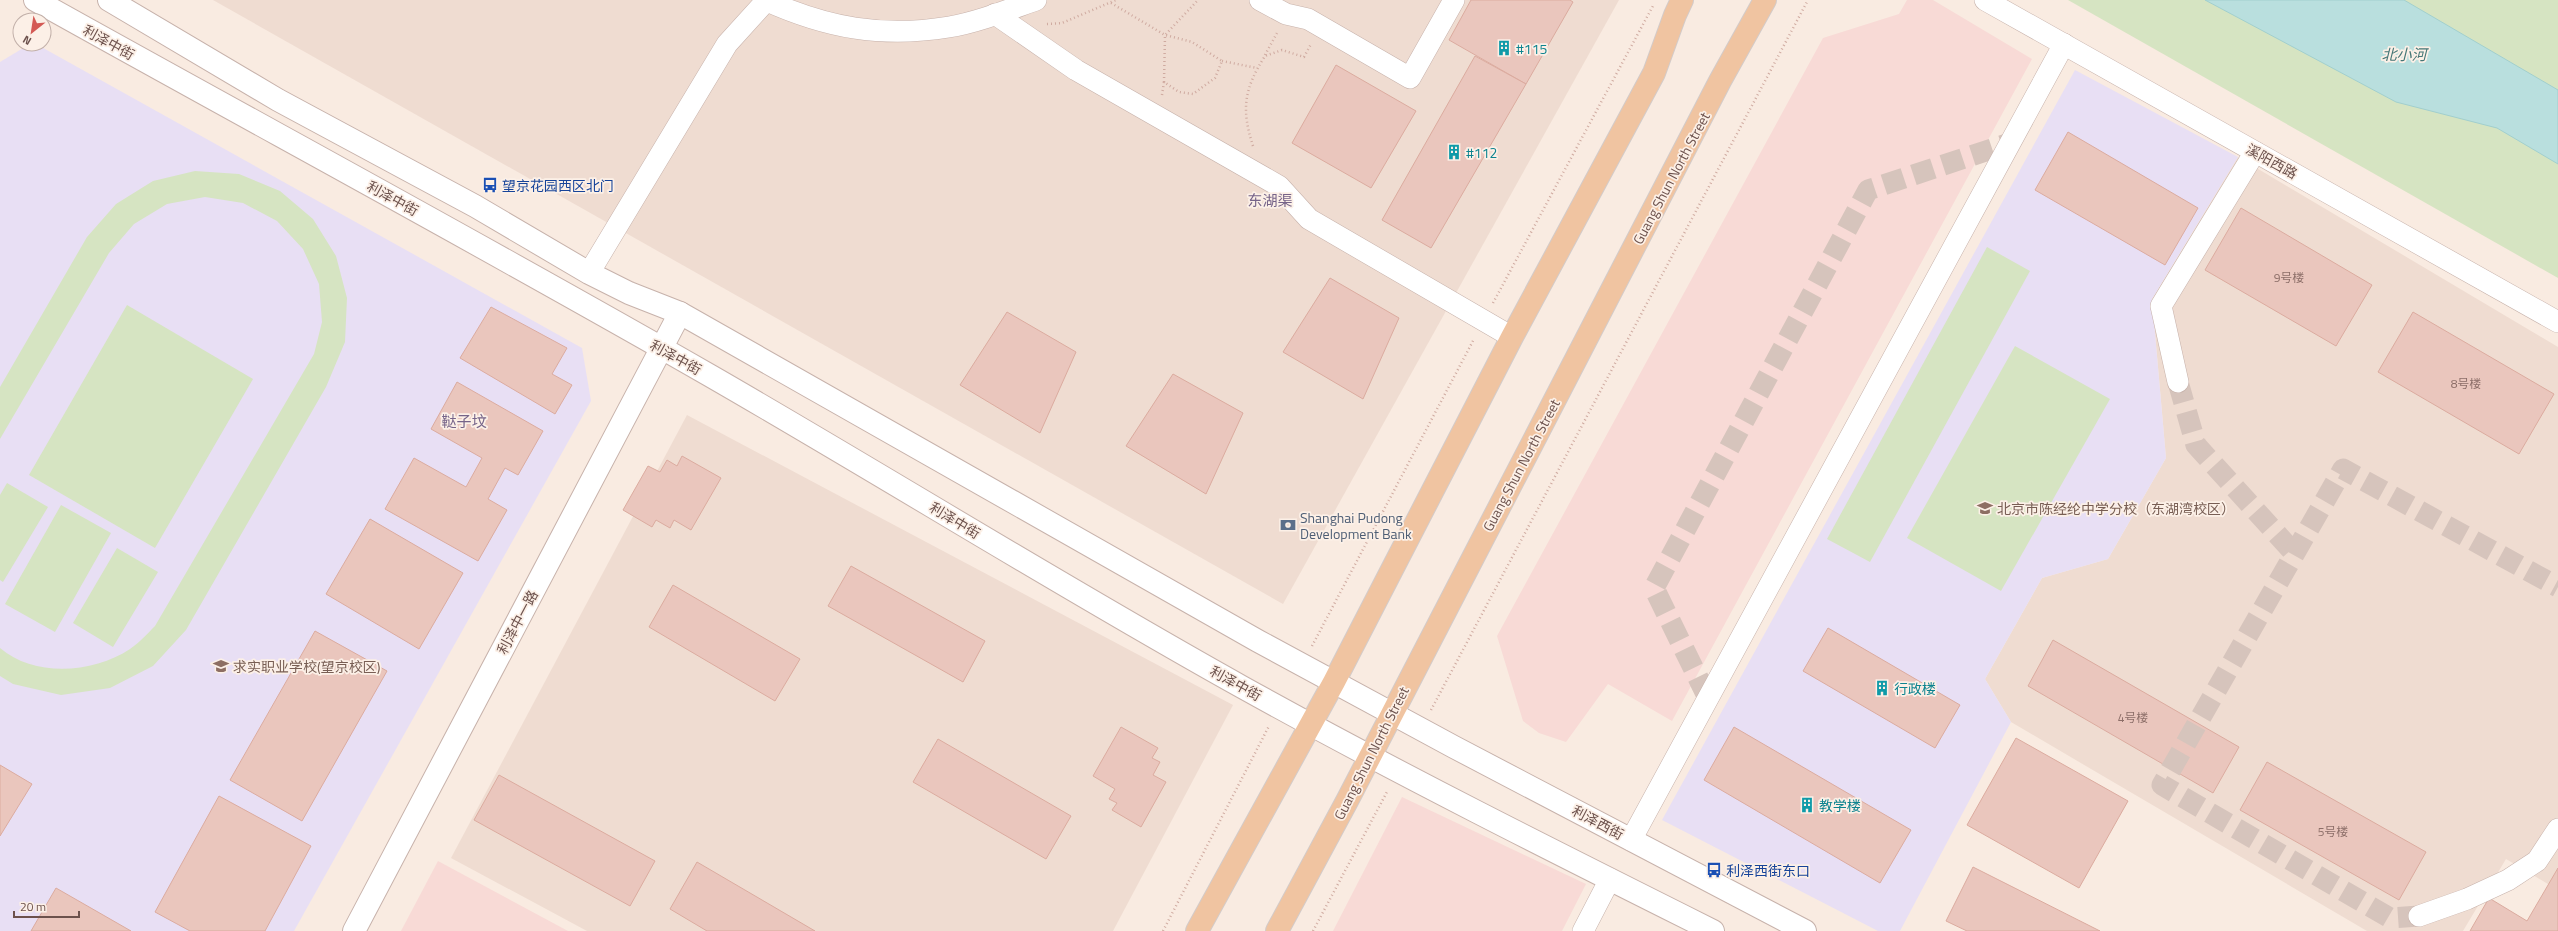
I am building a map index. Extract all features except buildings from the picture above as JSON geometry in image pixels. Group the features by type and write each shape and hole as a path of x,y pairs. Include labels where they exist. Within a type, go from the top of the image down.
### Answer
{"main road":[{"path":"1197,931 1334,682 1512,338 1654,73 1674,15 1682,0"},
{"name":"Guang Shun North Street","path":"1277,931 1720,81 1765,0"}],"street":[{"name":"利泽中街","path":"35,0 229,109 330,162 660,348 1279,707 1369,756"},
{"path":"108,0 278,100 475,206 589,273 629,293 680,313 1334,682"},
{"path":"589,273 727,44 766,0 833,26 890,32 950,27 1036,0"},
{"path":"1260,0 1290,7 1321,27 1410,78 1454,0"},
{"name":"溪阳西路","path":"1985,0 2558,322"},
{"path":"995,14 1076,70 1279,186 1309,219 1484,320 1512,338"},
{"path":"1631,840 2064,44"},
{"path":"2178,382 2161,306 2255,152"},
{"name":"利泽中一路","path":"354,931 660,348 680,313"},
{"name":"利泽西街","path":"1334,682 1805,931"},
{"path":"1369,756 1713,931"},
{"path":"2420,916 2467,899 2508,880 2537,861 2558,828"},
{"path":"1583,931 1610,879"}],"path":[{"path":"1012,26 1062,23 1116,0"},
{"path":"1198,0 1164,35 1164,82 1179,92 1193,94 1205,87 1215,78 1222,61"},
{"path":"1302,665 1484,320 1656,0"},
{"path":"1421,729 1808,0"},
{"path":"1111,3 1164,35 1192,42 1222,61 1257,68"},
{"path":"1264,178 1245,122 1246,96 1257,68 1265,56 1290,7"},
{"path":"1265,56 1282,50 1304,57 1321,27"},
{"path":"1163,931 1279,707"},
{"path":"1313,931 1398,771"}],"shaded area":[{"path":"213,0 1619,0 1283,604"},
{"path":"1907,0 1933,0 2032,59 1672,721 1608,684 1566,742 1539,733 1523,721 1497,636 1823,38 1899,14"},
{"name":"求实职业学校(望京校区)","path":"17,52 50,52 582,348 591,401 294,931 0,931 0,62"},
{"name":"北京市陈经纶中学分校（东湖湾校区）","path":"2075,70 2238,157 2152,299 2166,458 2108,559 2042,578 1985,679 2011,722 1900,931 1878,931 1662,820"},
{"path":"2238,157 2558,347 2558,890 2506,859 2463,931 2367,931 2011,722 1985,679 2042,578 2108,559 2166,458 2152,299"},
{"path":"687,415 1233,705 1113,931 587,931 451,858"},
{"path":"1402,797 1586,884 1562,931 1333,931"},
{"path":"438,861 568,931 401,931"}],"green space":[{"path":"2068,0 2558,0 2558,278"},
{"path":"195,171 239,174 280,191 313,219 336,256 347,298 345,342 326,387 186,630 153,666 110,688 61,695 13,684 0,676 0,648 14,658 47,668 65,669 82,667 116,657 130,649 155,626 314,354 322,322 319,284 303,249 277,221 243,203 205,197 167,204 134,224 109,253 0,439 0,387 87,237 116,204 153,181"},
{"path":"1987,247 2030,271 1870,562 1827,539"},
{"path":"127,305 253,379 155,548 29,475"},
{"path":"2015,346 2110,399 2001,591 1907,538"},
{"path":"7,483 48,507 3,582 0,580 0,495"},
{"path":"61,505 111,533 55,632 5,604"},
{"path":"117,548 158,572 113,647 73,623"}],"water":[{"name":"北小河","path":"2205,0 2404,0 2558,90 2558,164 2497,128 2396,102"}],"tunnel":[{"path":"1707,696 1654,588 1868,190 2010,143"},
{"path":"2178,382 2196,445 2295,554"},
{"path":"2419,916 2390,918 2162,785 2343,469 2558,587"}],"place":[{"name":"#115","path":"1504,48"},
{"name":"#112","path":"1454,152"},
{"name":"望京花园西区北门","path":"490,185"},
{"name":"北京市陈经纶中学分校（东湖湾校区）","path":"1985,508"},
{"name":"Shanghai Pudong Development Bank","path":"1288,525"},
{"name":"求实职业学校(望京校区)","path":"221,666"},
{"name":"行政楼","path":"1882,688"},
{"name":"教学楼","path":"1807,805"},
{"name":"利泽西街东口","path":"1714,870"}],"district":[{"name":"东湖渠","path":"1270,200"},
{"name":"鞑子坟","path":"464,421"}]}
